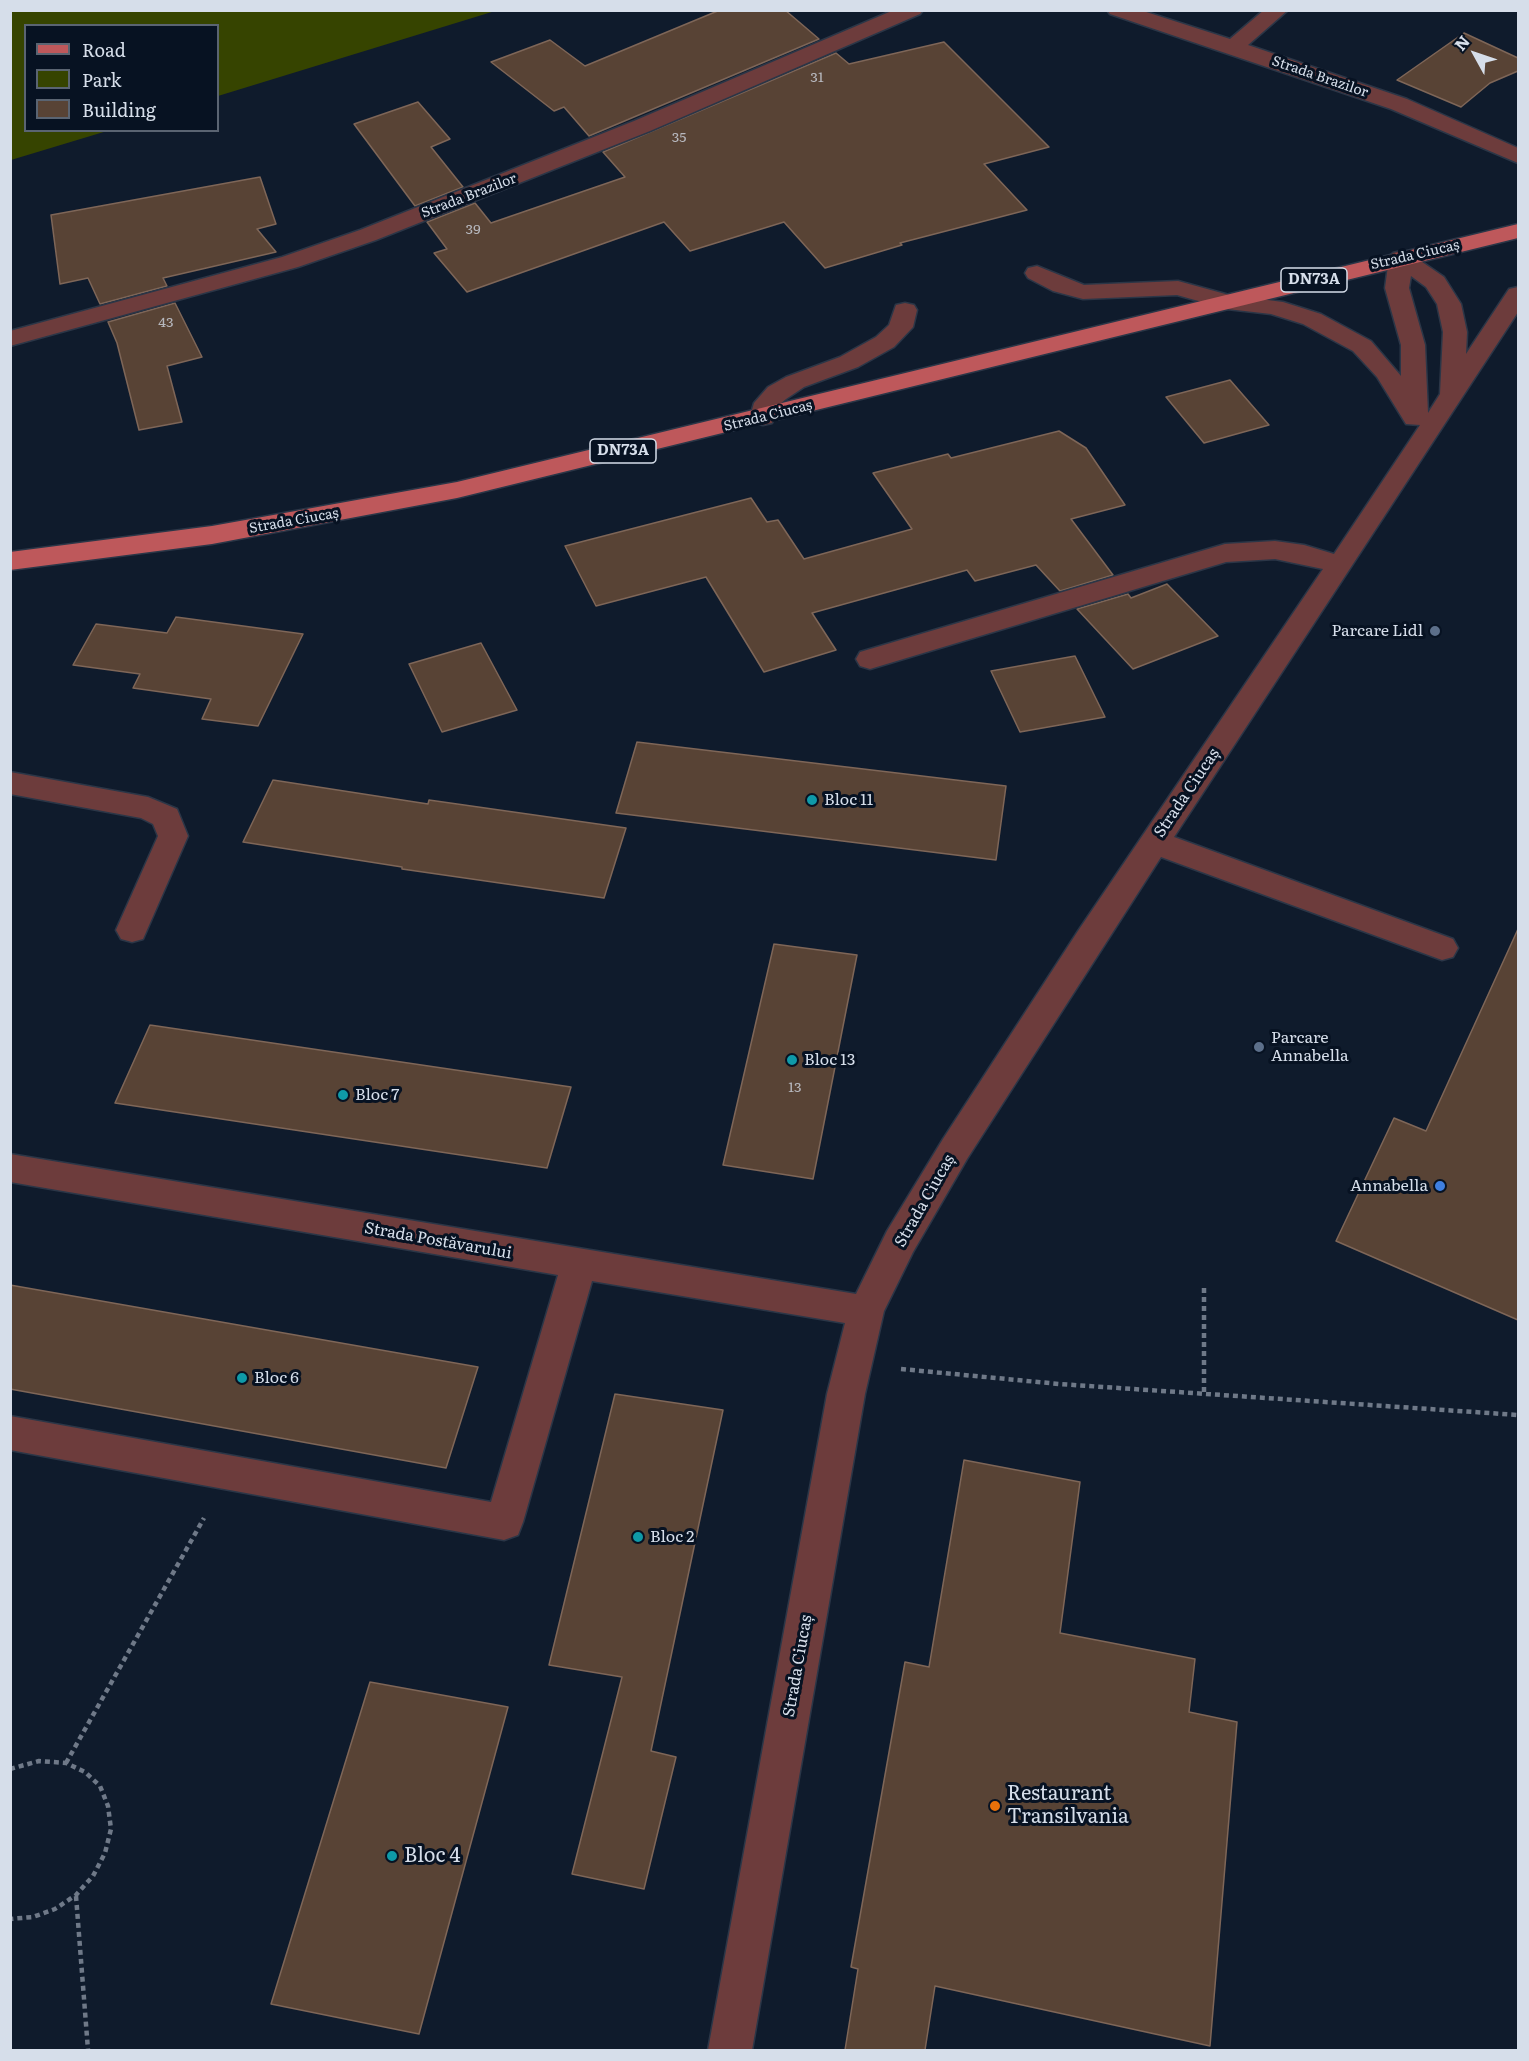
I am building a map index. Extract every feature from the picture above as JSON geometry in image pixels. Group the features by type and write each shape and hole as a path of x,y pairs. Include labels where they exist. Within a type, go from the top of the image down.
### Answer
{"main road":[{"name":"Strada Ciucaș","path":"10,561 201,537 347,512 513,477 1518,231"}],"street":[{"name":"Strada Brazilor","path":"10,339 187,292 290,262 368,235 642,126 913,10"},
{"name":"Strada Brazilor","path":"1118,10 1399,104 1518,156"},
{"path":"1233,47 1278,10"},
{"path":"1405,468 1415,414 1413,345 1397,288 1401,258 1435,282 1449,304 1455,332 1456,361 1452,395"},
{"path":"1037,273 1083,292 1105,293 1178,288 1227,302 1274,308 1312,319 1341,332 1362,346 1415,414"},
{"name":"Strada Ciucaș","path":"730,2050 853,1361 866,1311 900,1242 955,1149 1154,842 1405,468 1518,294"},
{"path":"763,417 767,403 777,393 795,382 849,362 885,342 901,327 905,310"},
{"path":"870,659 1225,553 1285,551 1340,565"},
{"path":"10,783 148,808 166,817 173,836 132,930"},
{"path":"1154,842 1442,948"},
{"name":"Strada Postăvarului","path":"10,1168 579,1265 866,1311"},
{"path":"10,1433 504,1522 579,1265"}],"path":[{"path":"1204,1288 1204,1394"},
{"path":"853,1361 914,1371 1204,1394 1518,1415"},
{"path":"66,1762 229,1474"},
{"path":"10,1768 39,1761 66,1762 86,1772 100,1786 108,1806 111,1829 105,1853 98,1868 76,1895 55,1909 33,1917 10,1919"},
{"path":"76,1895 88,2050"}],"green space":[{"path":"11,10 495,10 219,96 219,24 24,24 24,132 104,132 11,160"}],"building":[{"path":"720,10 785,10 819,39 589,136 564,107 554,111 491,62 550,40 585,66"},
{"path":"1464,33 1518,58 1518,71 1490,83 1461,107 1397,80"},
{"path":"944,42 1049,147 984,164 1027,210 900,243 902,245 825,268 784,222 690,251 664,222 467,292 434,253 447,249 427,222 475,203 491,223 625,177 603,152 836,53 849,64"},
{"path":"418,102 450,139 431,147 463,187 415,206 354,124"},
{"path":"260,177 276,224 257,229 276,252 163,278 167,286 100,304 88,278 60,284 51,215"},
{"path":"175,303 202,357 167,366 182,422 139,430 117,343 108,322"},
{"path":"1230,380 1269,425 1204,443 1166,397"},
{"path":"1059,431 1086,448 1125,505 1071,519 1113,575 1060,591 1036,565 975,581 967,570 812,613 836,650 764,672 706,577 596,606 565,546 751,498 767,522 778,520 804,559 912,529 873,473 948,454 951,458"},
{"path":"1167,584 1218,636 1133,669 1077,609 1128,594 1131,598"},
{"path":"176,617 303,634 258,726 202,719 211,699 133,688 140,674 73,665 96,624 167,633"},
{"path":"481,643 517,710 442,732 409,664"},
{"path":"1075,656 1105,717 1020,732 991,671"},
{"name":"Bloc 11","path":"637,742 1006,786 996,860 616,813"},
{"path":"273,780 428,804 429,800 626,828 604,898 402,869 402,867 243,842"},
{"name":"Annabella","path":"1518,929 1518,1320 1336,1241 1394,1118 1426,1131"},
{"name":"Bloc 13","path":"774,944 857,955 813,1179 723,1165"},
{"name":"Bloc 7","path":"150,1025 571,1087 547,1168 115,1103"},
{"name":"Bloc 6","path":"10,1285 478,1367 446,1468 10,1389"},
{"name":"Bloc 2","path":"615,1394 723,1410 651,1751 676,1757 644,1889 572,1874 622,1677 549,1665"},
{"path":"964,1460 1080,1482 1060,1633 1195,1659 1189,1712 1237,1722 1210,2046 935,1986 925,2050 845,2050 858,1969 851,1967 905,1662 929,1667"},
{"name":"Bloc 4","path":"370,1682 508,1707 419,2034 271,2004"}],"place":[{"name":"Parcare Lidl","path":"1435,631"},
{"name":"Bloc 11","path":"812,800"},
{"name":"Parcare Annabella","path":"1259,1047"},
{"name":"Bloc 13","path":"792,1060"},
{"name":"Bloc 7","path":"343,1095"},
{"name":"Annabella","path":"1440,1186"},
{"name":"Bloc 6","path":"242,1378"},
{"name":"Bloc 2","path":"638,1537"},
{"name":"Restaurant Transilvania","path":"995,1806"},
{"name":"Bloc 4","path":"392,1856"}]}
